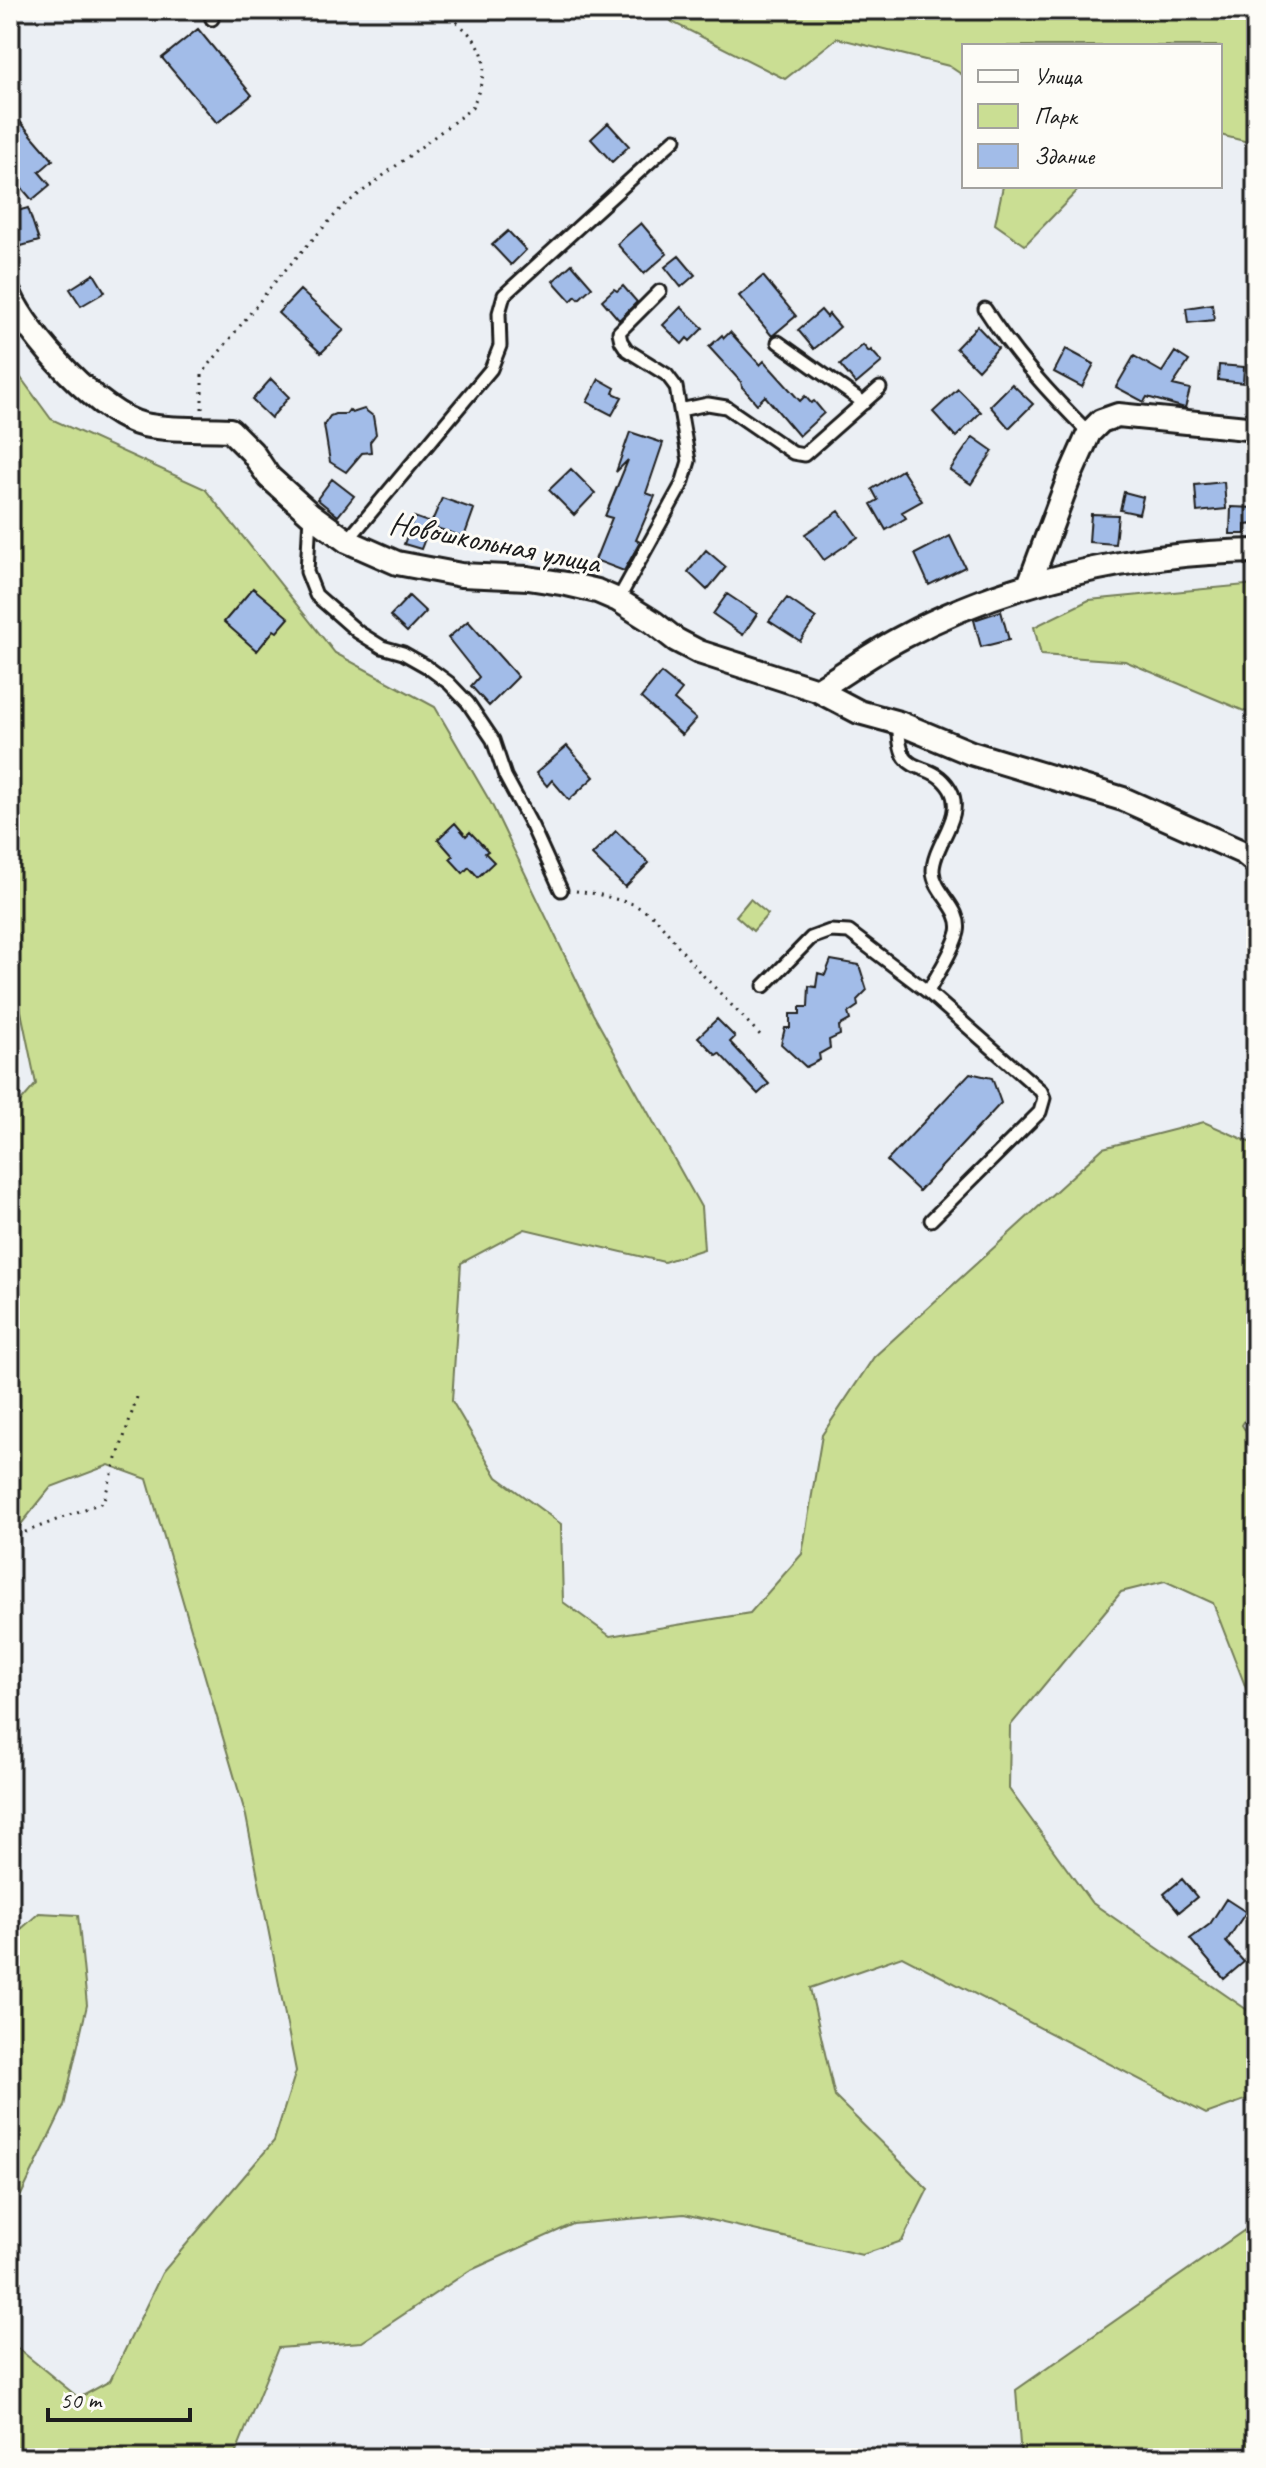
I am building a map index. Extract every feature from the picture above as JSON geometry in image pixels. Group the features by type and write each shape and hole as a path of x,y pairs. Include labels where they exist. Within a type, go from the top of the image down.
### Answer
{"street":[{"name":"Новошкольная улица","path":"10,295 18,314 73,378 114,412 142,425 230,430 252,452 269,477 310,514 347,541 397,563 461,575 528,578 567,584 618,600 699,652 817,690 859,712 899,723 971,753 1123,799 1244,853 1256,863"},
{"path":"1029,585 1089,433 1101,421 1118,415 1256,429"},
{"path":"817,690 899,638 1029,585 1122,564 1205,552 1256,551"}],"lane":[{"path":"347,541 420,450 491,369 500,346 499,313 504,295 675,139"},
{"path":"618,600 682,484 689,461 676,387 667,375 627,350 619,332 660,291"},
{"path":"985,309 1007,344 1044,388 1089,433"},
{"path":"778,342 864,403"},
{"path":"680,410 708,404 726,407 793,453 804,455 880,388"},
{"path":"310,514 307,572 316,595 358,632 382,647 403,653 426,666 449,683 468,703 493,740 505,776 561,890"},
{"path":"899,723 898,745 901,754 942,780 951,790 954,804 933,870 935,880 958,920 959,929 928,992"},
{"path":"764,986 811,938 830,931 849,932 928,992 1041,1091 1044,1098 1040,1112 931,1220"}],"path":[{"path":"204,429 200,395 202,374 278,278 342,207 472,108 482,84 485,59 473,35 442,10"},
{"path":"561,890 597,894 633,904 655,917 695,967 764,1039"},
{"path":"10,1538 103,1502 137,1397"}],"green space":[{"path":"662,10 1256,10 1256,144 1222,136 1222,44 962,44 962,75 949,66 837,38 785,79 672,22"},
{"path":"1003,188 1080,188 1025,245 995,224"},
{"path":"10,363 51,419 205,489 335,653 435,707 492,805 593,1014 701,1207 704,1249 664,1262 525,1229 461,1263 452,1401 497,1477 561,1524 563,1602 610,1636 750,1613 802,1554 822,1435 874,1357 1103,1148 1204,1122 1256,1145 1256,1403 1242,1425 1256,1448 1256,1714 1213,1603 1165,1581 1121,1592 1010,1726 1009,1789 1091,1902 1256,2016 1256,2096 1206,2114 902,1956 810,1988 835,2097 928,2189 902,2241 862,2255 684,2214 573,2224 469,2271 362,2342 278,2348 235,2455 238,2458 10,2458 10,2342 79,2398 110,2381 162,2273 274,2141 296,2071 246,1816 147,1479 109,1465 51,1487 10,1538 10,1114 36,1084 10,958"},
{"path":"1256,584 1256,716 1125,661 1041,655 1034,627 1089,600"},
{"path":"750,899 768,914 753,931 736,916"},
{"path":"39,1913 78,1915 87,2005 64,2106 10,2218 10,1939"},
{"path":"1249,2227 1256,2231 1256,2458 1021,2458 1016,2390"}],"building":[{"path":"198,29 252,95 217,123 162,58"},
{"path":"10,110 53,160 39,172 50,185 32,200 10,174"},
{"path":"608,123 629,146 612,162 591,139"},
{"path":"28,208 39,241 14,248 10,235 10,213"},
{"path":"641,223 667,254 644,274 617,244"},
{"path":"508,231 526,250 511,265 492,245"},
{"path":"679,256 695,275 681,287 665,267"},
{"path":"572,264 592,287 579,299 576,296 571,301 553,281"},
{"path":"94,274 105,292 81,306 70,289"},
{"path":"763,276 796,316 772,336 739,296"},
{"path":"623,286 637,302 619,320 602,300 614,289 617,291"},
{"path":"300,290 344,330 321,353 278,313"},
{"path":"1212,304 1214,320 1188,323 1186,308"},
{"path":"681,307 703,328 690,341 687,338 682,344 663,325"},
{"path":"821,310 840,327 814,349 798,330"},
{"path":"977,326 998,348 978,370 956,348"},
{"path":"730,332 760,365 764,361 800,401 805,396 824,413 799,436 765,396 757,404 709,347"},
{"path":"863,345 882,362 856,384 840,365"},
{"path":"1066,349 1094,364 1082,387 1054,372"},
{"path":"1175,352 1189,361 1173,385 1190,389 1185,408 1147,397 1144,402 1116,387 1134,356 1162,372"},
{"path":"1219,365 1244,367 1243,383 1218,380"},
{"path":"271,379 289,397 271,418 252,400"},
{"path":"599,379 615,388 613,393 622,397 612,415 587,402"},
{"path":"1012,384 1033,404 1009,428 990,406"},
{"path":"958,389 981,412 956,437 933,412"},
{"path":"364,409 373,416 376,434 370,442 371,452 362,453 346,472 330,462 324,425 335,414"},
{"path":"630,432 663,443 646,493 655,496 636,540 640,542 624,571 595,560 612,518 605,516 628,460 616,472"},
{"path":"973,437 993,451 971,484 950,470"},
{"path":"571,469 595,493 574,515 549,490"},
{"path":"902,470 922,501 902,512 906,518 886,530 871,504 878,500 872,489"},
{"path":"332,479 354,496 338,516 317,499"},
{"path":"1224,482 1226,509 1197,512 1195,485"},
{"path":"1124,492 1143,497 1139,514 1120,510"},
{"path":"442,498 474,509 464,537 430,526"},
{"path":"1231,507 1256,508 1256,524 1245,525 1245,534 1230,534"},
{"path":"839,511 858,537 824,560 805,534"},
{"path":"1091,514 1118,515 1115,544 1089,542"},
{"path":"414,517 431,523 421,549 404,544"},
{"path":"950,536 965,567 929,585 915,554"},
{"path":"706,550 726,567 707,590 688,572"},
{"path":"253,588 289,618 277,632 274,630 257,651 224,622"},
{"path":"727,594 757,614 743,635 713,614"},
{"path":"409,596 426,612 407,632 390,616"},
{"path":"787,598 816,618 800,641 769,621"},
{"path":"1001,611 1009,640 981,647 974,620"},
{"path":"468,621 518,677 489,706 471,686 479,677 448,638"},
{"path":"661,673 682,690 674,700 696,719 682,735 641,698"},
{"path":"567,746 594,777 569,800 552,780 547,786 536,773"},
{"path":"455,823 466,836 470,832 494,862 478,877 469,867 463,873 438,839"},
{"path":"616,831 649,863 625,887 592,855"},
{"path":"831,960 859,965 867,990 857,1000 858,1006 848,1013 850,1020 839,1026 840,1035 829,1040 830,1048 819,1054 820,1060 806,1067 781,1044 785,1028 790,1028 790,1014 800,1014 800,1007 808,1007 809,986 816,987 818,973 825,975"},
{"path":"717,1019 735,1037 730,1042 769,1084 758,1094 719,1053 716,1055 698,1037"},
{"path":"970,1073 992,1078 1001,1103 919,1191 887,1161"},
{"path":"1182,1879 1197,1897 1179,1912 1164,1894"},
{"path":"1226,1899 1246,1912 1226,1942 1244,1962 1224,1979 1190,1939 1210,1924"}]}
